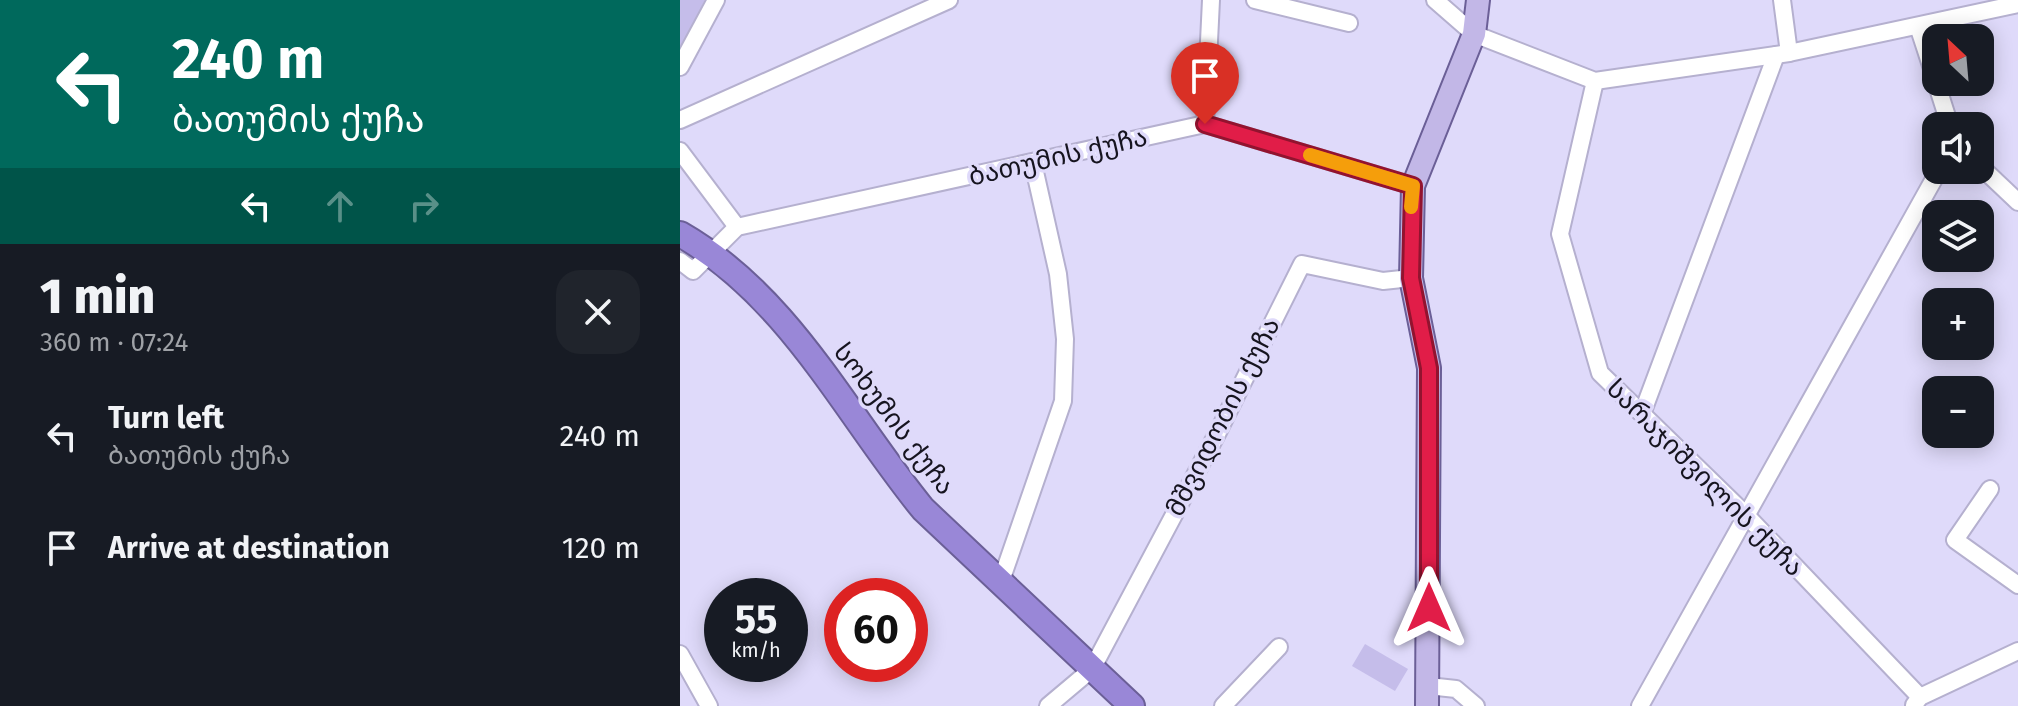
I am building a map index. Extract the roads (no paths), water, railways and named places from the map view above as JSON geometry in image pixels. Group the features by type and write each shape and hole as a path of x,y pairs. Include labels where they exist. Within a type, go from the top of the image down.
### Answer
{"highway":[{"name":"სოხუმის ქუჩა","path":"691,248 773,310 811,355 893,472 923,509 1132,706"}],"main road":[{"path":"1427,696 1429,368 1411,278 1413,186 1474,34 1478,0"}],"street":[{"path":"680,67 716,0"},
{"path":"680,120 949,0"},
{"path":"1205,124 1211,0"},
{"path":"1255,0 1349,23"},
{"path":"1435,0 1474,34 1595,81 1782,54 2018,4"},
{"path":"1642,414 1782,54 1782,0"},
{"path":"1918,26 1922,38"},
{"name":"სარაჯიშვილის ქუჩა","path":"1595,81 1560,234 1600,373 1745,514 1916,702"},
{"name":"ბათუმის ქუჩა","path":"737,227 1205,124 1413,186"},
{"path":"680,151 737,227 691,248"},
{"path":"1001,581 1063,401 1065,339 1058,274 1033,163"},
{"path":"1994,179 2018,202"},
{"path":"1640,706 1931,184"},
{"name":"მშვიდობის ქუჩა","path":"1092,669 1302,264 1383,281 1411,278"},
{"path":"1990,489 1955,540 2018,585"},
{"path":"1223,706 1279,647"},
{"path":"1916,702 2018,651"},
{"path":"680,654 709,706"},
{"path":"1048,706 1092,669"},
{"path":"1427,696 1456,689 1476,706"}]}
